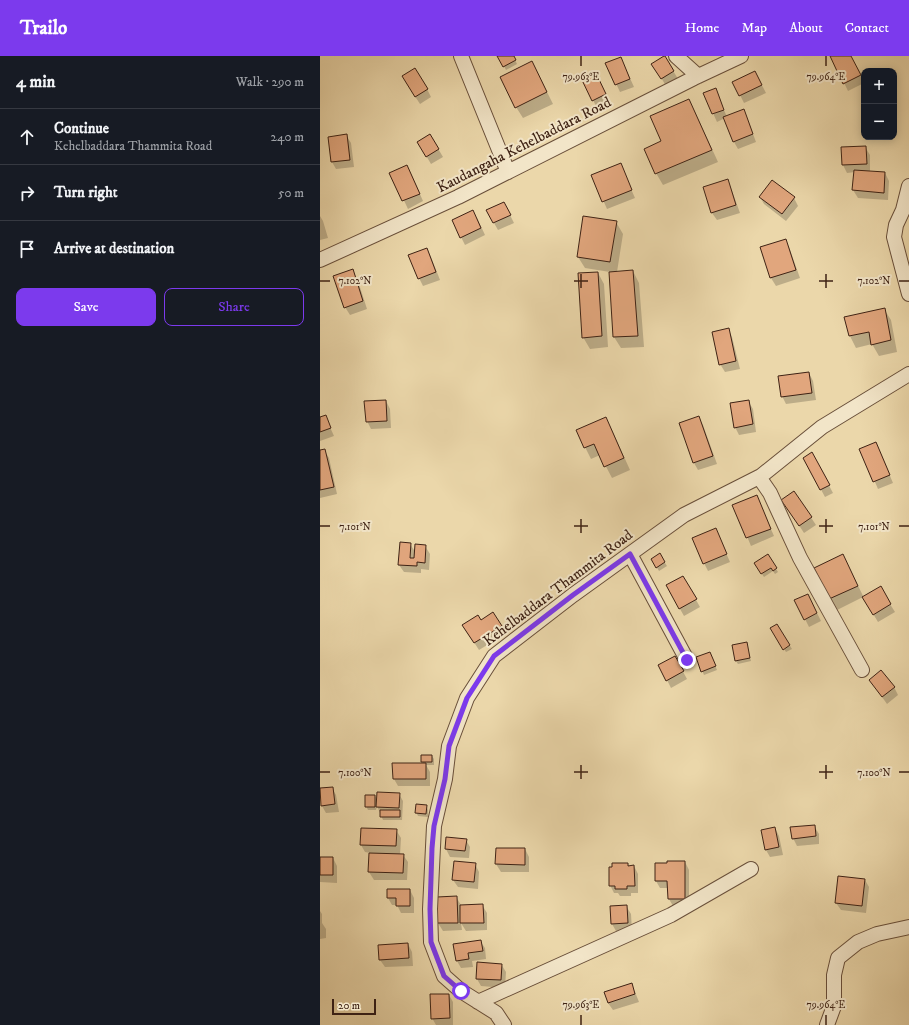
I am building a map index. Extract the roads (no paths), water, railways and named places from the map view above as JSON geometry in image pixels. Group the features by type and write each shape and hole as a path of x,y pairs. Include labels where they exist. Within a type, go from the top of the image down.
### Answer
{"street":[{"path":"461,56 508,172"},
{"path":"676,56 698,76"},
{"name":"Kaudangaha Kehelbaddara Road","path":"320,260 458,197 740,56"},
{"path":"909,186 903,210 896,225 894,237 909,294"},
{"name":"Kehelbaddara Thammita Road","path":"504,1025 496,1013 461,991 444,976 431,942 430,909 433,833 445,779 449,746 467,698 494,656 573,595 684,515 759,476 822,427 909,374"},
{"path":"759,476 770,494 800,558 862,670"},
{"path":"630,554 687,660"},
{"path":"478,1002 671,915 751,869"},
{"path":"827,1025 834,1006 834,975 838,958 858,942 877,934 909,927"}]}
